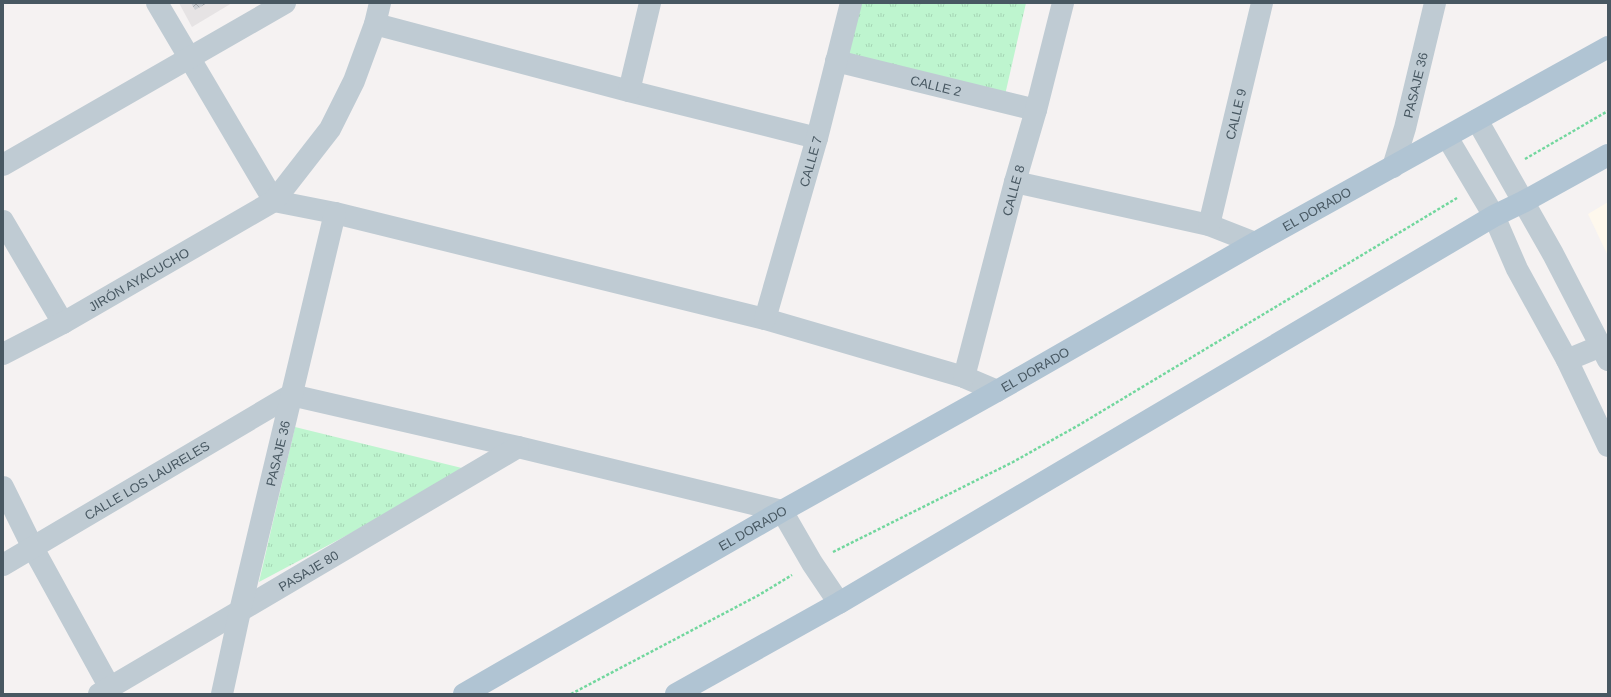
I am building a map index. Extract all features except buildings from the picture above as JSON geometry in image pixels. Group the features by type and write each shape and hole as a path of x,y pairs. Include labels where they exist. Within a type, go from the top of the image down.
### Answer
{"main road":[{"name":"EL DORADO","path":"464,694 782,511 997,391 1255,243 1608,47"},
{"path":"676,694 840,603 1494,216 1523,202 1608,155"}],"street":[{"path":"157,3 274,201 335,213 765,319 964,377 997,391"},
{"path":"3,164 285,3"},
{"path":"274,201 330,129 354,81 375,24 380,3"},
{"path":"629,91 650,3"},
{"name":"CALLE 7","path":"765,319 817,138 851,3"},
{"name":"CALLE 8","path":"964,377 1015,182 1036,110 1063,3"},
{"name":"CALLE 9","path":"1209,225 1262,3"},
{"name":"PASAJE 36","path":"1393,167 1405,128 1435,3"},
{"path":"375,24 629,91 817,138"},
{"name":"CALLE 2","path":"836,61 1036,110"},
{"path":"1477,120 1553,254 1605,353 1567,360"},
{"path":"1447,137 1494,216 1518,269 1567,360 1608,446"},
{"path":"1015,182 1209,225 1255,243"},
{"name":"JIRÓN AYACUCHO","path":"3,354 63,323 274,201"},
{"name":"PASAJE 36","path":"222,694 240,611 335,213"},
{"path":"3,221 63,323"},
{"path":"291,395 518,447 782,511 812,563 840,603"},
{"name":"CALLE LOS LAURELES","path":"3,565 291,395"},
{"name":"PASAJE 80","path":"104,691 518,447"},
{"path":"3,487 104,691"}],"path":[{"path":"1505,170 1608,111"},
{"path":"571,694 759,596 812,563 1013,462 1079,425 1396,233 1476,187"}],"shaded area":[{"path":"179,3 232,3 192,27"},
{"path":"1608,202 1608,256 1588,214"}],"green space":[{"path":"853,3 1026,3 1005,95 839,56"},
{"path":"295,427 470,470 259,582"}]}
